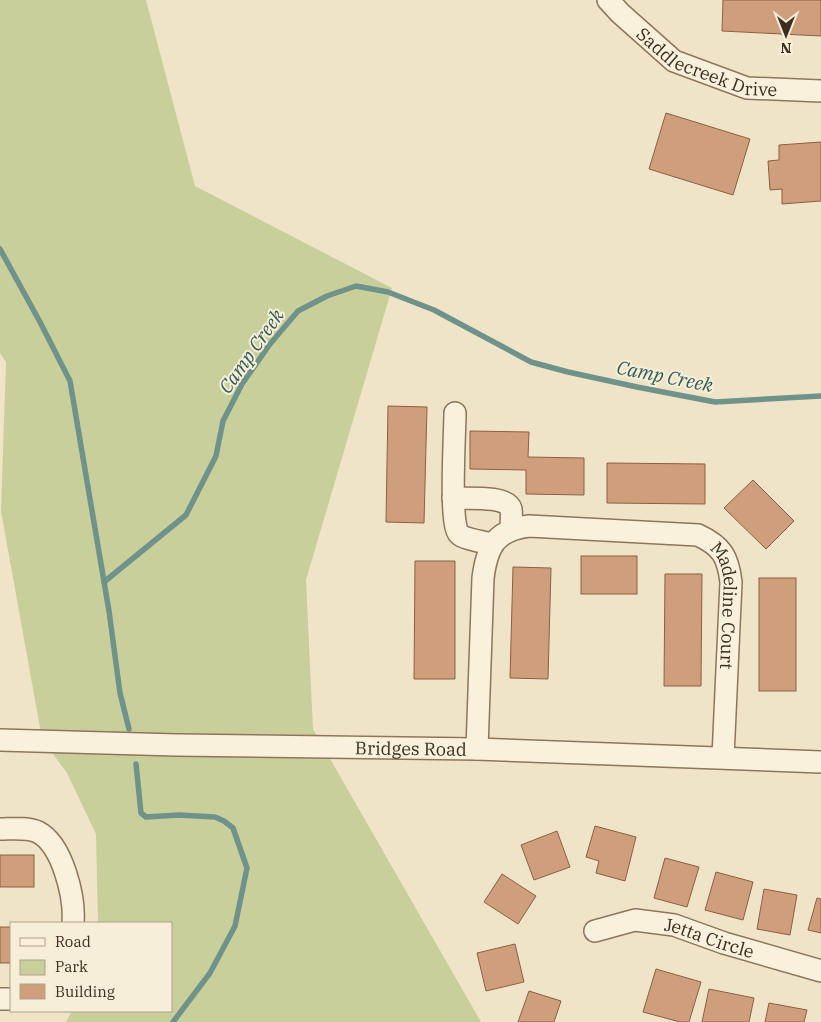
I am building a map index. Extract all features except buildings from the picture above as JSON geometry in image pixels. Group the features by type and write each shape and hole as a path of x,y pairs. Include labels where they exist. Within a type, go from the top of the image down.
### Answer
{"street":[{"name":"Saddlecreek Drive","path":"608,0 674,61 747,88 821,91"},
{"path":"455,413 453,498 455,529 459,535 492,544 486,559 483,578 477,749"},
{"path":"453,498 501,500 508,504 511,509 511,530"},
{"name":"Madeline Court","path":"492,544 511,530 529,526 698,535 712,541 723,552 729,565 731,582 723,757"},
{"name":"Bridges Road","path":"0,740 176,745 477,749 821,762"},
{"path":"0,829 32,830 43,835 51,844 71,888 73,922"},
{"name":"Jetta Circle","path":"595,931 634,920 674,925 724,943 821,971"}],"green space":[{"path":"0,0 146,0 195,186 392,288 306,580 313,729 481,1022 66,1022 71,1012 172,1012 172,922 98,922 96,834 67,773 42,739 1,511 6,362 0,353"}],"waterway":[{"path":"0,249 70,381 109,611 120,693 129,729"},
{"name":"Camp Creek","path":"104,582 186,515 216,456 223,421 242,384 270,344 298,311 327,296 356,286 388,292 434,310 531,362 568,372 715,402 821,396"},
{"name":"Camp Creek","path":"136,764 141,813 146,817 179,815 215,817 224,821 233,828 247,868 235,926 210,973 173,1022"}]}
